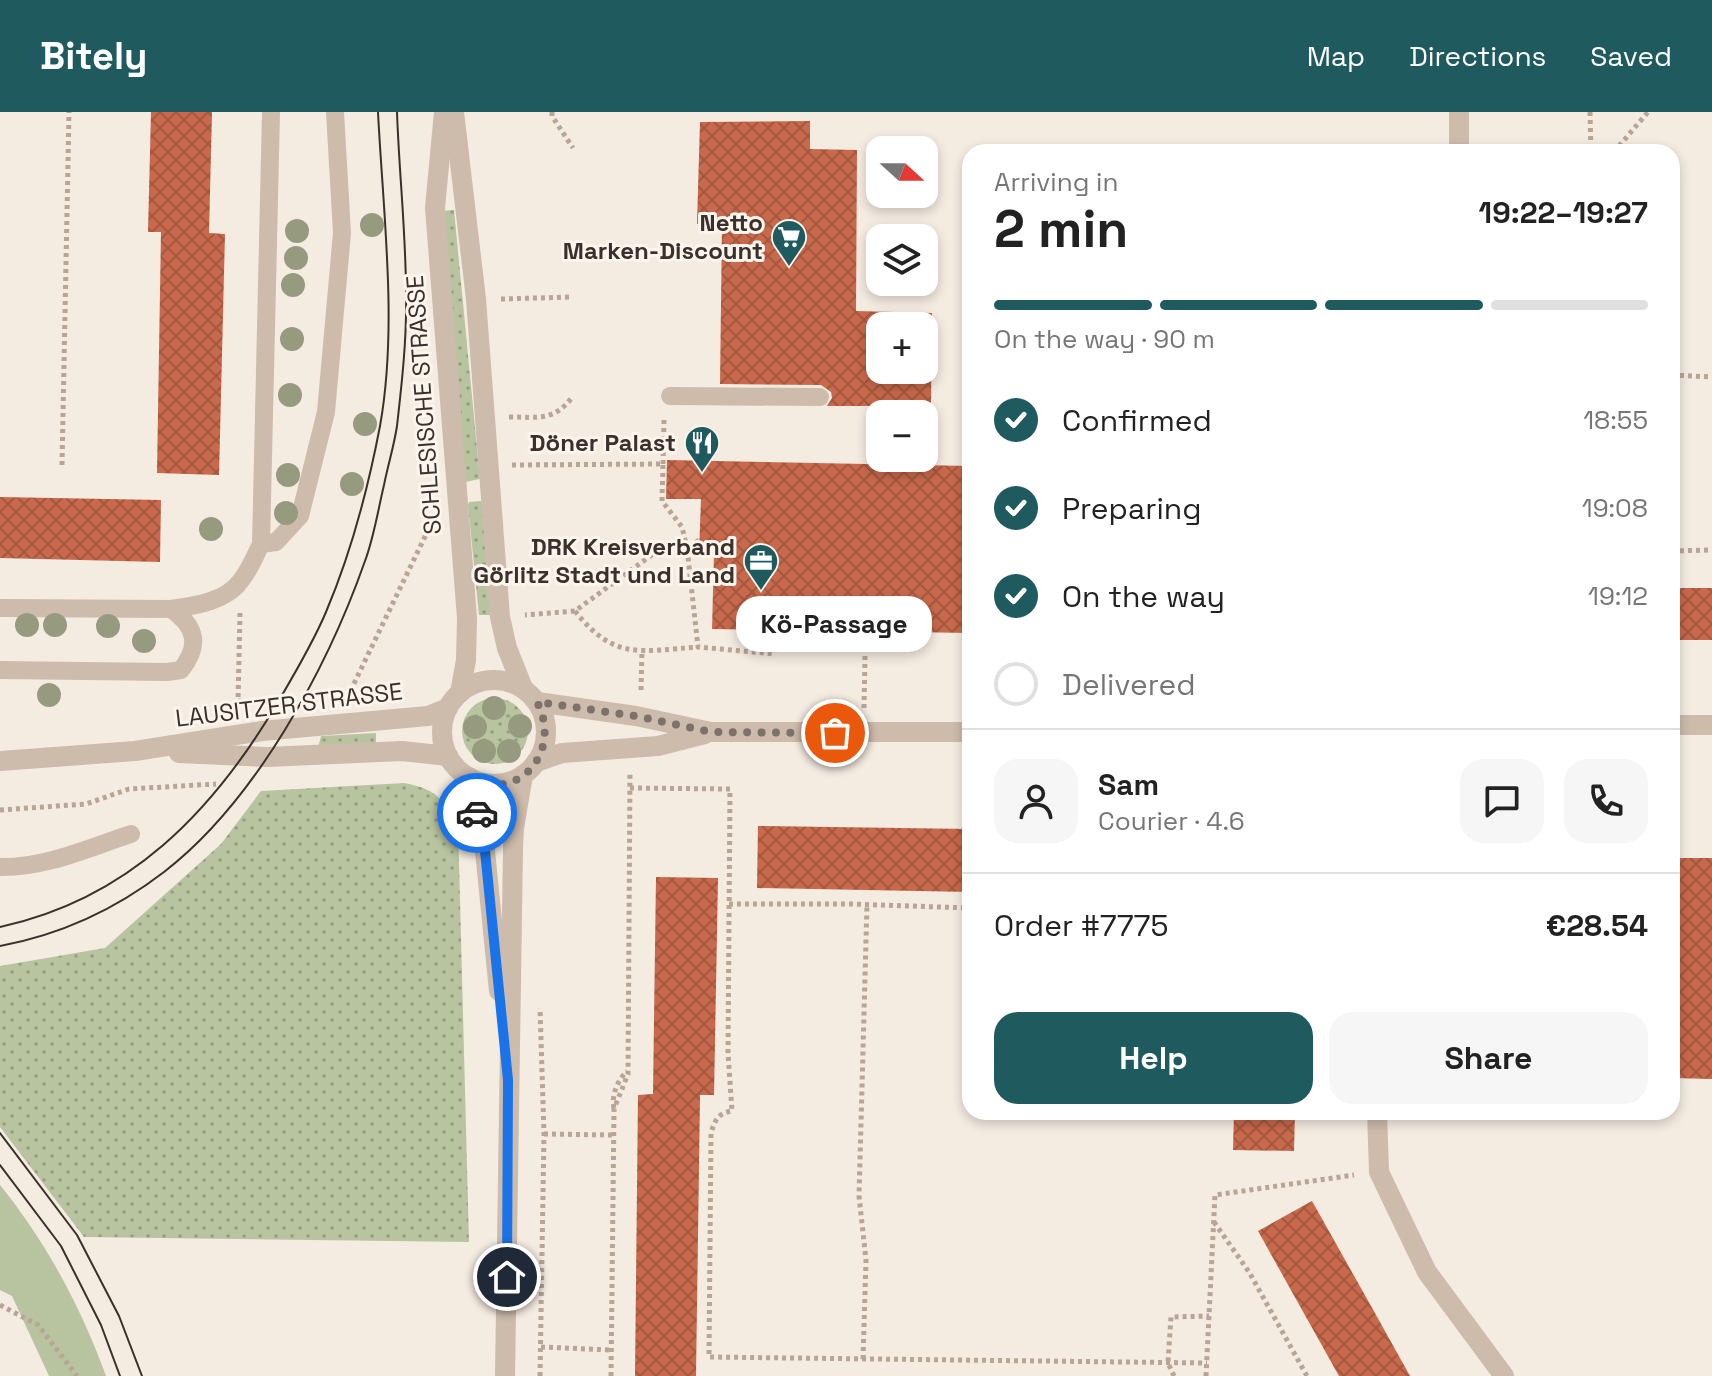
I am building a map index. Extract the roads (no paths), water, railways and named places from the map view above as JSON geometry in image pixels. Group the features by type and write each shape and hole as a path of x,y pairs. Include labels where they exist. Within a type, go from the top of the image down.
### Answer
{"street":[{"name":"SCHLESISCHE STRASSE","path":"444,112 435,208 467,618 466,660 454,700"},
{"path":"454,112 476,299 500,617 507,648 546,726 546,739 530,769 514,828 505,1376"},
{"path":"1459,112 1459,144"},
{"path":"711,732 658,746 562,753 500,784 469,777 455,766 448,756 442,732 454,700 483,680 511,682 530,695 711,732 962,732"},
{"name":"LAUSITZER STRASSE","path":"0,761 135,751 262,731 428,716 454,700"},
{"path":"1680,725 1712,725"},
{"name":"LAUSITZER STRASSE","path":"135,751 267,757 402,751 448,756"},
{"path":"469,777 485,851 508,1080"},
{"path":"1377,1120 1379,1172 1427,1272 1504,1376"}],"lane":[{"path":"0,608 171,609 199,605 241,582 261,544 271,112"},
{"path":"261,544 276,542 300,516 326,412 342,233 335,112"},
{"path":"670,396 820,397"},
{"path":"0,670 181,670 194,648 194,638 182,617 171,609"},
{"path":"0,867 19,868 44,863 131,834"}],"tram line":[{"path":"0,927 46,914 89,896 128,873 163,845 225,780 253,742 321,624 358,520 380,426 385,388 388,269 378,112"},
{"path":"0,946 65,928 107,909 164,872 197,843 258,771 309,688 330,645 368,552 397,426 406,310 397,112"},
{"path":"0,1133 77,1235 119,1316 142,1376"},
{"path":"0,1165 61,1246 101,1325 120,1376"}],"place":[{"name":"Netto Marken-Discount","path":"789,268"},
{"name":"Döner Palast","path":"702,474"},
{"name":"DRK Kreisverband Görlitz Stadt und Land","path":"761,592"},
{"name":"Kö-Passage","path":"835,733"}]}
